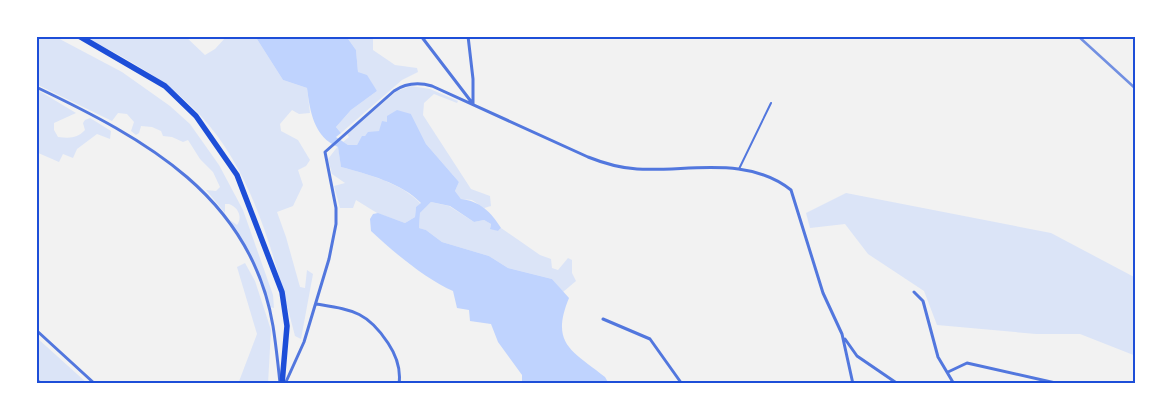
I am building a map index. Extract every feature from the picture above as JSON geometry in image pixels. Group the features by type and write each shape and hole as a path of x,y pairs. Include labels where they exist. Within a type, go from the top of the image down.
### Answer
{"main road":[{"path":"79,36 164,86 196,116 238,175 282,292 287,326 282,384"}],"street":[{"path":"421,36 473,104"},
{"path":"468,36 473,79 473,104"},
{"path":"282,384 304,342 316,304 336,224 336,208 325,157 328,148 394,91 409,84 427,85 613,165 636,169 739,169 780,181 791,190 823,293 842,334 854,353 898,384"},
{"path":"36,87 110,124 171,162 213,200 241,239 263,289 273,325 282,384"},
{"path":"914,292 923,301 938,357 954,384"},
{"path":"316,304 355,313 376,325 397,361 399,384"},
{"path":"602,319 650,340 682,384"},
{"path":"36,330 95,384"},
{"path":"842,334 853,384"},
{"path":"948,372 967,363 1060,384"}],"lane":[{"path":"739,169 771,103"},
{"path":"36,380 44,384"}],"shaded area":[{"path":"36,36 54,36 122,72 170,106 190,124 219,165 243,210 273,295 274,308 270,307 257,269 230,220 237,225 240,219 239,213 232,205 225,204 225,213 206,190 216,191 220,187 213,172 200,159 188,140 183,142 172,137 163,136 161,131 152,127 141,126 139,133 136,135 131,131 134,122 127,114 118,113 112,121 36,84"},
{"path":"83,36 185,36 205,55 215,49 226,37 255,36 283,80 307,88 310,113 299,114 292,110 280,124 281,131 298,140 310,160 306,166 298,170 303,185 293,206 277,212 300,287 305,288 307,270 313,274 301,339 295,336 271,248 261,219 235,164 219,138 187,102 160,80"},
{"path":"346,36 373,36 373,50 395,65 417,68 418,72 402,80 341,133 336,127 351,110 377,91 358,72 356,50"},
{"path":"411,86 430,89 458,101 457,103 434,94 424,103 423,115 471,189 490,196 491,206 484,208 472,200 461,199 455,191 459,182 426,144 411,114 387,122 379,131 362,137 357,145 348,145 343,142 349,137 347,134 397,91"},
{"path":"36,89 76,113 54,123 54,130 58,137 69,138 79,135 85,130 83,123 90,118 111,131 110,139 97,134 77,149 73,158 63,154 59,162 36,152"},
{"path":"338,146 341,167 384,180 404,190 421,204 416,207 415,217 405,223 377,213 356,200 353,208 340,208 334,186 345,183 332,174 328,159"},
{"path":"846,193 1051,233 1136,278 1136,356 1080,334 1036,334 937,325 924,291 868,254 845,224 810,228 806,213"},
{"path":"431,202 449,206 474,222 484,220 491,224 490,228 498,231 501,228 540,255 551,259 552,268 558,270 568,258 572,260 572,273 576,281 563,292 552,279 508,268 489,256 442,242 426,230 419,228 420,213"},
{"path":"245,263 255,281 271,330 268,384 238,384 257,334 237,267"},
{"path":"36,337 88,384 36,384"}],"water":[{"path":"255,36 346,36 356,50 358,72 367,75 377,91 351,110 336,127 341,133 336,137 348,145 357,145 362,136 365,136 368,132 379,131 382,121 387,122 387,116 397,110 411,114 426,144 459,182 455,191 461,199 474,202 484,208 501,228 498,231 490,229 491,224 484,220 474,222 450,206 431,202 420,213 419,228 426,230 442,242 489,256 508,268 552,279 569,298 562,326 563,336 574,353 605,377 609,384 522,384 522,375 498,342 491,324 470,321 469,310 457,308 453,291 399,256 371,231 370,219 373,214 378,213 405,223 415,217 416,207 421,203 394,185 373,176 341,167 338,147 330,143 318,130 312,115 307,88 283,80"}],"railway":[{"path":"1078,36 1136,89"}]}
